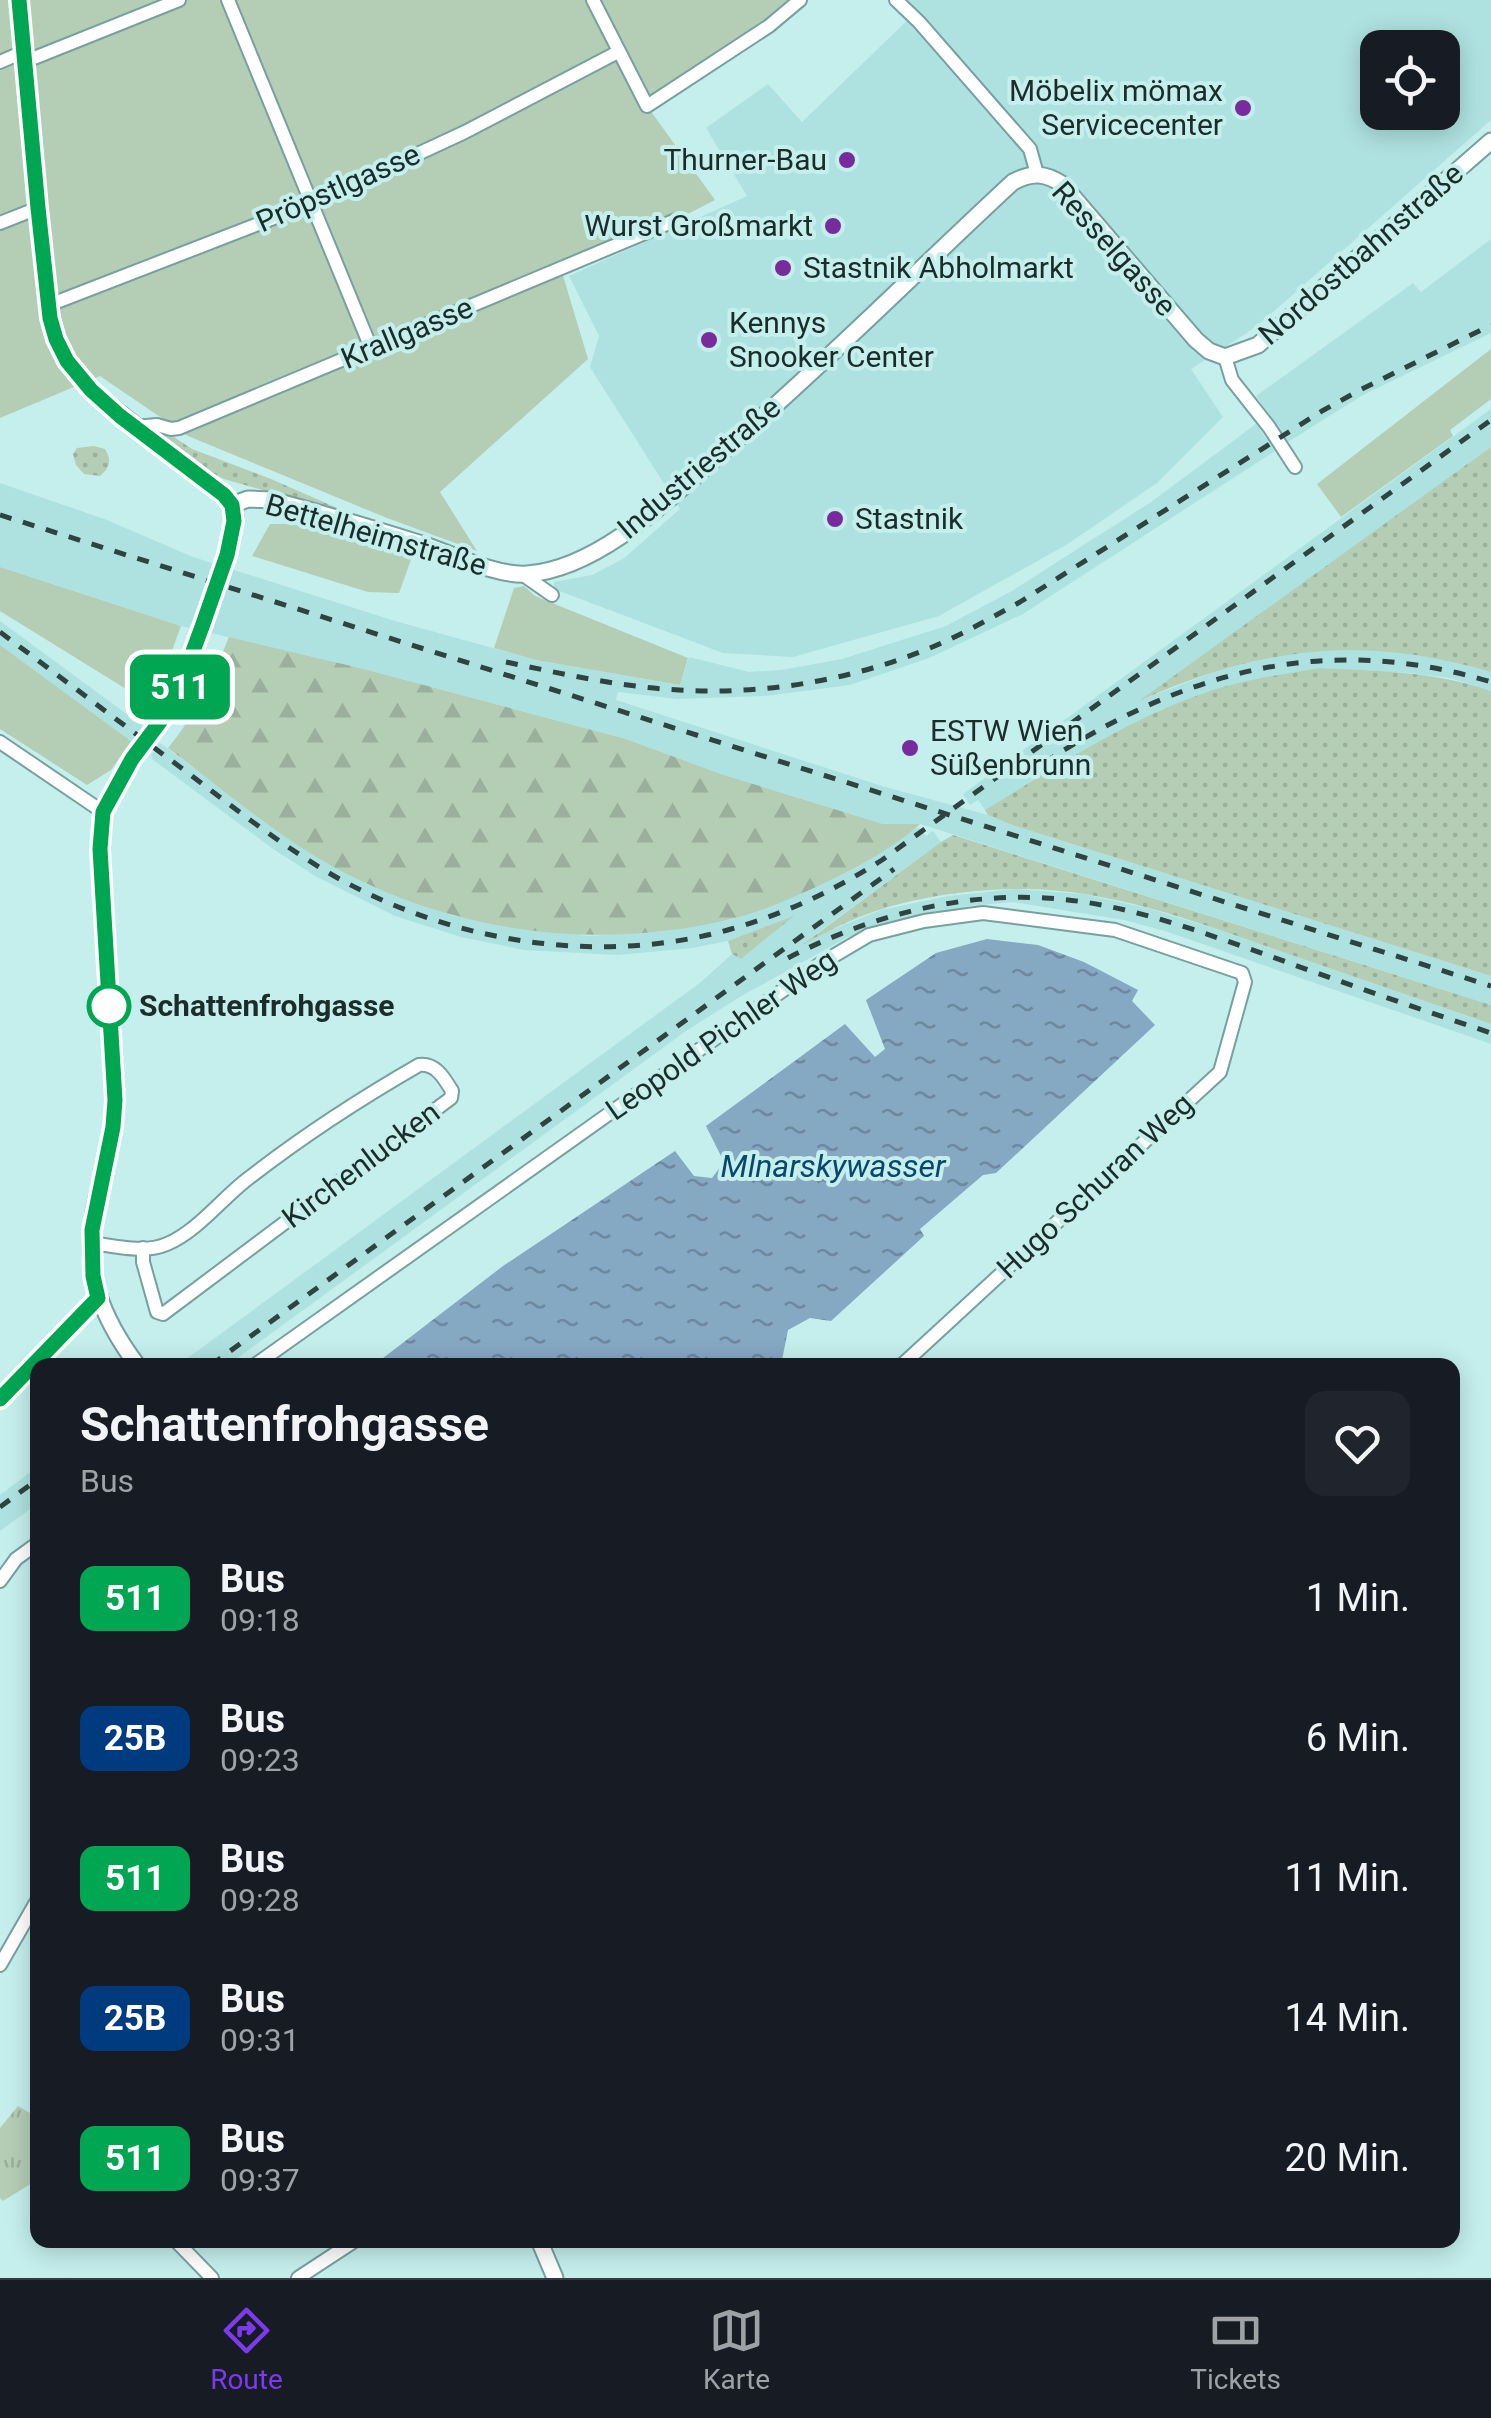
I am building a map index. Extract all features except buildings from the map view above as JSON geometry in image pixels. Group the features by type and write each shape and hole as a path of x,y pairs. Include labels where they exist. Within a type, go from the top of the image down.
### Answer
{"street":[{"name":"Bettelheimstraße","path":"19,0 38,208 56,339 76,373 104,402 232,505 234,521 227,555"},
{"path":"0,62 24,57 179,0"},
{"path":"228,0 371,348"},
{"path":"592,0 647,106 770,26 800,0"},
{"name":"Resselgasse","path":"896,0 1030,150 1037,174 1062,184 1196,340 1225,357"},
{"name":"Pröpstlgasse","path":"49,306 310,204 465,132 618,52"},
{"name":"Nordostbahnstraße","path":"1225,357 1258,345 1491,141"},
{"name":"Industriestraße","path":"522,574 573,562 639,521 821,364 1014,182 1037,174"},
{"path":"0,222 38,208"},
{"name":"Krallgasse","path":"135,427 180,428 676,220"},
{"path":"1225,357 1232,380 1294,467"},
{"name":"Bettelheimstraße","path":"232,505 248,499 271,500 522,574"},
{"path":"522,574 552,594"},
{"path":"132,1358 98,1298 91,1244 115,1100 100,849 103,812 181,684 203,624"},
{"path":"0,742 103,812"},
{"name":"Leopold Pichler Weg","path":"265,1358 820,964 870,934 924,921 984,913 1116,930 1242,973 1245,982"},
{"name":"Hugo Schuran Weg","path":"910,1358 1220,1072 1245,982"},
{"name":"Kirchenlucken","path":"91,1244 157,1248 182,1236 286,1149 419,1066 426,1064 436,1069 452,1091 451,1098 163,1314 157,1312 143,1248"},
{"path":"40,1358 98,1298"},
{"path":"0,1399 30,1368"},
{"path":"1,1577 30,1548"},
{"path":"0,1965 30,1914"},
{"path":"184,2248 212,2278"},
{"path":"298,2278 344,2248"},
{"path":"542,2248 555,2278"}],"shaded area":[{"path":"908,0 1491,0 1491,120 1256,327 1191,369 1223,417 1157,483 1066,545 939,616 793,657 723,653 554,589 554,582 592,575 623,559 680,509 590,367 599,336 569,276 747,196 706,128 768,84 802,122 917,11"},
{"path":"1491,239 1491,333 1363,395 1288,442 1256,396 1413,283 1421,292"},
{"path":"1491,409 1491,447 1146,698 1225,668 1278,655 1337,649 1400,651 1458,662 1491,672 1491,691 1450,678 1319,668 1234,684 1164,709 1111,735 985,810 978,800 970,805 963,794"},
{"path":"1256,424 1275,451 1023,614 929,658 850,685 766,696 677,699 618,692 616,700 1491,976 1491,1005 920,824 883,824 721,774 626,739 364,669 181,626 0,567 0,483 107,520 193,557 395,621 536,660 680,685 689,657 749,672 781,670 842,659 946,626 1010,592 1151,502"},
{"path":"0,621 143,726 131,741 0,645"},
{"path":"160,743 291,840 342,871 453,916 588,936 666,931 733,919 830,880 918,827 926,836 933,831 941,842 809,939 881,910 948,896 1015,889 1083,894 1213,928 1491,1024 1491,1044 1124,920 1013,902 907,918 848,937 686,1031 238,1358 188,1358 701,982 732,954 741,959 791,918 728,941 618,955 524,950 461,937 395,916 317,877 276,851 151,755"},
{"path":"30,1472 30,1509 0,1531 0,1495"}],"green space":[{"path":"0,0 800,0 647,106 715,200 561,269 588,359 440,492 477,551 188,436 100,376 0,418"},
{"path":"1491,349 1491,399 1450,430 1453,436 1341,517 1317,484"},
{"path":"160,430 192,449 360,518 224,479 158,435"},
{"path":"1491,447 1491,672 1399,653 1312,652 1227,668 1139,701"},
{"path":"77,448 105,449 109,457 108,467 100,476 84,474 73,454"},
{"path":"270,524 293,524 413,554 399,593 368,592 252,556"},
{"path":"0,567 181,626 152,705 0,611"},
{"path":"524,586 535,596 688,658 680,685 536,660 494,648 514,588"},
{"path":"229,637 626,739 721,774 883,824 920,824 871,859 796,896 742,916 682,929 632,934 532,931 434,910 318,858 168,748 203,695"},
{"path":"0,645 131,741 111,770 87,785 0,729"},
{"path":"1319,668 1427,676 1491,691 1491,976 1015,826 985,810 1105,738 1168,707 1234,684"},
{"path":"953,835 1491,1005 1491,1024 1179,917 1081,893 1015,889 931,897 869,913 802,945"},
{"path":"794,916 741,959 732,954 728,941"},
{"path":"18,2106 30,2113 30,2184 3,2201 0,2198 0,2128"}],"water":[{"name":"Mlnarskywasser","path":"987,939 1038,945 1084,962 1138,990 1132,1001 1155,1025 996,1173 983,1175 920,1229 924,1236 831,1321 810,1318 788,1330 782,1358 383,1358 503,1266 675,1151 694,1176 712,1178 724,1162 706,1126 845,1024 875,1057 885,1049 866,1000 936,953"}],"tunnel":[{"path":"203,624 227,555"}],"railway":[{"path":"506,662 614,683 710,691 804,684 895,661 949,639 1020,602 1322,411 1491,325"},
{"path":"0,632 275,838 375,897 473,931 525,941 629,946 681,940 731,929 790,908 882,860 1491,420"},
{"path":"0,515 1491,986"},
{"path":"1024,776 1134,712 1190,688 1247,672 1305,662 1365,660 1427,667 1491,682"},
{"path":"221,1358 894,869"},
{"path":"788,958 880,920 945,904 1011,897 1074,901 1130,911 1185,927 1491,1033"},
{"path":"0,1507 30,1485"}],"bus line":[{"name":"511","path":"19,0 50,318 56,339 67,361 91,390 224,495 234,510 227,555 181,684 103,812 100,849 115,1100 92,1230 93,1276 98,1298 39,1358"},
{"name":"511","path":"0,1399 30,1368"}],"place":[{"name":"Möbelix mömax Servicecenter","path":"1243,108"},
{"name":"Thurner-Bau","path":"847,160"},
{"name":"Wurst Großmarkt","path":"833,226"},
{"name":"Stastnik Abholmarkt","path":"783,268"},
{"name":"Kennys Snooker Center","path":"709,340"},
{"name":"Stastnik","path":"835,519"},
{"name":"ESTW Wien Süßenbrunn","path":"910,748"},
{"name":"Schattenfrohgasse","path":"109,1006"}]}
